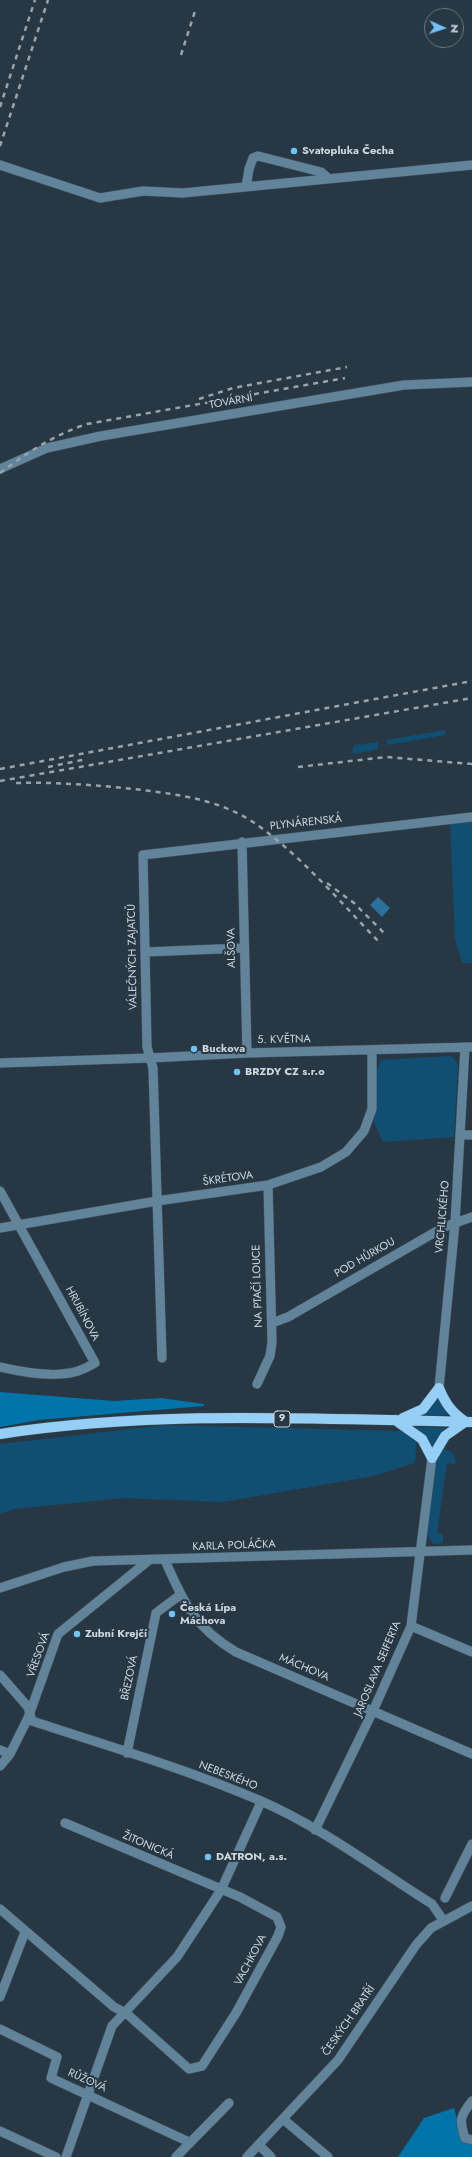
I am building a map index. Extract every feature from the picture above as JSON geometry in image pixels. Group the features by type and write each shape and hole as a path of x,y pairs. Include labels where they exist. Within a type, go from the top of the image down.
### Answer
{"main road":[{"path":"395,1420 423,1409 439,1388"},
{"path":"439,1388 443,1400 453,1413 469,1422"},
{"name":"9","path":"0,1434 43,1428 169,1418 469,1422"},
{"path":"395,1420 422,1439 432,1458"},
{"path":"432,1458 445,1436 469,1422"}],"street":[{"path":"246,187 249,169 253,158 258,156 321,172 328,179"},
{"path":"0,165 100,198 143,191 183,193 472,165"},
{"name":"TOVÁRNÍ","path":"0,469 47,448 101,436 404,385 472,382"},
{"name":"PLYNÁRENSKÁ","path":"143,855 242,842 472,817"},
{"name":"ALŠOVA","path":"242,842 247,1053"},
{"name":"VÁLEČNÝCH ZAJATCŮ","path":"143,855 147,1047 150,1058"},
{"path":"145,952 244,948"},
{"name":"5. KVĚTNA","path":"0,1063 247,1053 372,1051 468,1047"},
{"name":"VRCHLICKÉHO","path":"439,1388 455,1223 468,1047"},
{"name":"ŠKRÉTOVA","path":"0,1228 20,1226 157,1201 268,1185 321,1167 346,1152 364,1131 372,1109 372,1051"},
{"path":"150,1058 154,1068 162,1358"},
{"path":"461,1135 472,1134"},
{"name":"NA PTAČÍ LOUCE","path":"257,1384 270,1356 272,1323 268,1185"},
{"name":"HRUBÍNOVA","path":"0,1191 95,1363 77,1371 52,1373 30,1372 0,1367"},
{"name":"POD HŮRKOU","path":"272,1323 288,1317 401,1251 455,1223 472,1217"},
{"name":"JAROSLAVA SEIFERTA","path":"315,1830 373,1711 411,1626 432,1458"},
{"name":"KARLA POLÁČKA","path":"0,1588 64,1567 93,1561 148,1561 472,1550"},
{"name":"MÁCHOVA","path":"165,1560 180,1595 191,1614 216,1640 236,1652 472,1754"},
{"name":"VŘESOVÁ","path":"0,1766 10,1754 32,1709 58,1634 148,1561"},
{"name":"BŘEZOVÁ","path":"127,1753 156,1613 180,1595"},
{"path":"411,1626 472,1652"},
{"name":"NEBESKÉHO","path":"0,1675 28,1707 32,1709 32,1721 127,1753 262,1802 315,1830 432,1904 443,1920"},
{"path":"0,1750 10,1754"},
{"path":"66,2157 112,2026 126,2013 177,1957 221,1890 262,1802"},
{"name":"ŽITONICKÁ","path":"65,1823 221,1890"},
{"path":"445,1898 472,1844"},
{"name":"VACHKOVA","path":"126,2013 189,2069 202,2066 236,2013 278,1936 281,1927 277,1917 221,1890"},
{"name":"ČESKÝCH BRATŘÍ","path":"247,2157 338,2060 416,1945 430,1928 472,1906"},
{"path":"0,1909 25,1932 114,2006 126,2013"},
{"path":"0,1997 25,1932"},
{"name":"RŮŽOVÁ","path":"0,2029 57,2057 52,2078 189,2142"},
{"path":"472,2102 464,2110 460,2122 465,2138 472,2140"},
{"path":"176,2157 189,2142 229,2103"},
{"path":"283,2119 328,2157"},
{"path":"0,2131 56,2157"},
{"path":"259,2145 271,2157"}],"shaded area":[{"path":"445,730 446,735 387,745 386,740"},
{"path":"378,742 378,749 354,754 352,750 355,745"},
{"path":"472,821 472,963 462,963 455,939 450,822"},
{"path":"378,897 390,908 382,917 370,905"},
{"path":"450,1056 454,1058 458,1065 454,1137 383,1142 374,1122 377,1070 381,1060"},
{"path":"0,1392 114,1401 161,1398 204,1404 204,1406 39,1420 0,1427"},
{"path":"438,1398 448,1415 423,1415 423,1413"},
{"path":"165,1425 401,1431 417,1434 415,1463 374,1476 223,1502 124,1498 14,1509 0,1514 0,1444"},
{"path":"415,1427 448,1428 433,1451 426,1437"},
{"path":"441,1447 454,1454 456,1464 447,1463 437,1533 443,1534 443,1543 433,1544 427,1534 436,1465"},
{"path":"454,2108 463,2141 472,2144 472,2157 398,2157 424,2118"}],"railway":[{"path":"0,107 35,0"},
{"path":"0,146 48,0"},
{"path":"181,55 196,8"},
{"path":"199,399 233,388 347,367"},
{"path":"0,473 21,458 63,433 87,424 345,378"},
{"path":"0,769 472,681"},
{"path":"0,781 472,698"},
{"path":"298,767 386,757 472,764"},
{"path":"48,767 87,759"},
{"path":"16,783 105,786 165,793 211,803 240,814 271,835 304,864 381,944"},
{"path":"327,883 354,903 386,935"}],"place":[{"name":"Svatopluka Čecha","path":"294,151"},
{"name":"Buckova","path":"194,1049"},
{"name":"BRZDY CZ s.r.o","path":"237,1072"},
{"name":"Česká Lípa Máchova","path":"172,1614"},
{"name":"Zubní Krejčí","path":"77,1634"},
{"name":"DATRON, a.s.","path":"208,1857"}]}
